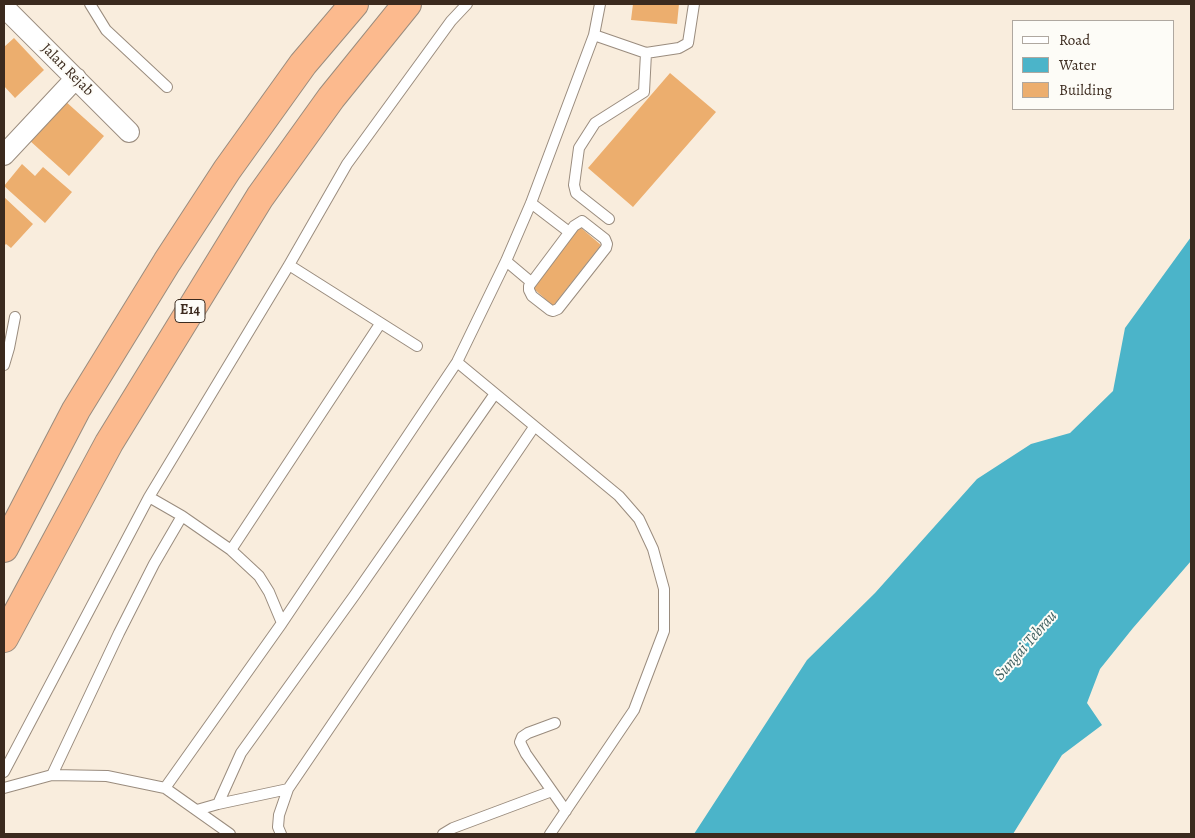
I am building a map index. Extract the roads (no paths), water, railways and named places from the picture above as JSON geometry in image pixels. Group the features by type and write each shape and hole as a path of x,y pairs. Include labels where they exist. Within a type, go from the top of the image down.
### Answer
{"highway":[{"path":"4,548 76,410 167,262 227,170 281,94 303,64 354,4"},
{"name":"E14","path":"4,638 109,443 260,197 331,98 407,4"}],"street":[{"name":"Jalan Rejab","path":"4,7 129,132"},
{"path":"4,155 76,78"}],"lane":[{"path":"90,4 106,30 167,87"},
{"path":"4,772 149,497 289,266 347,164 451,21 467,4"},
{"path":"165,788 282,623 457,362 506,261 531,203 594,35 600,4"},
{"path":"594,35 646,53 679,48 688,43 694,4"},
{"path":"609,219 576,193 574,185 579,148 595,123 644,92 646,53"},
{"path":"531,203 569,232"},
{"path":"582,221 605,239 607,244 606,248 556,310 550,310 532,296 529,290 531,282 569,232 582,221"},
{"path":"506,261 531,282"},
{"path":"289,266 418,346"},
{"path":"4,365 10,348 15,317"},
{"path":"231,550 380,324"},
{"path":"457,362 494,395 619,496 639,519 653,549 664,589 664,631 634,710 550,834"},
{"path":"218,804 241,753 354,596 494,395"},
{"path":"280,834 278,827 279,815 288,789 534,427"},
{"path":"149,497 182,516 231,550 259,576 269,592 282,623"},
{"path":"52,775 118,633 154,564 182,516"},
{"path":"555,723 528,733 522,737 520,742 526,754 566,811"},
{"path":"4,788 52,775 107,776 165,788 230,834"},
{"path":"197,810 288,789"},
{"path":"443,834 453,828 552,791"}],"water":[{"name":"Sungai Tebrau","path":"1191,237 1191,561 1100,669 1087,703 1102,725 1062,755 1013,834 694,834 807,660 875,593 977,479 1031,444 1070,433 1113,391 1125,328"}]}
